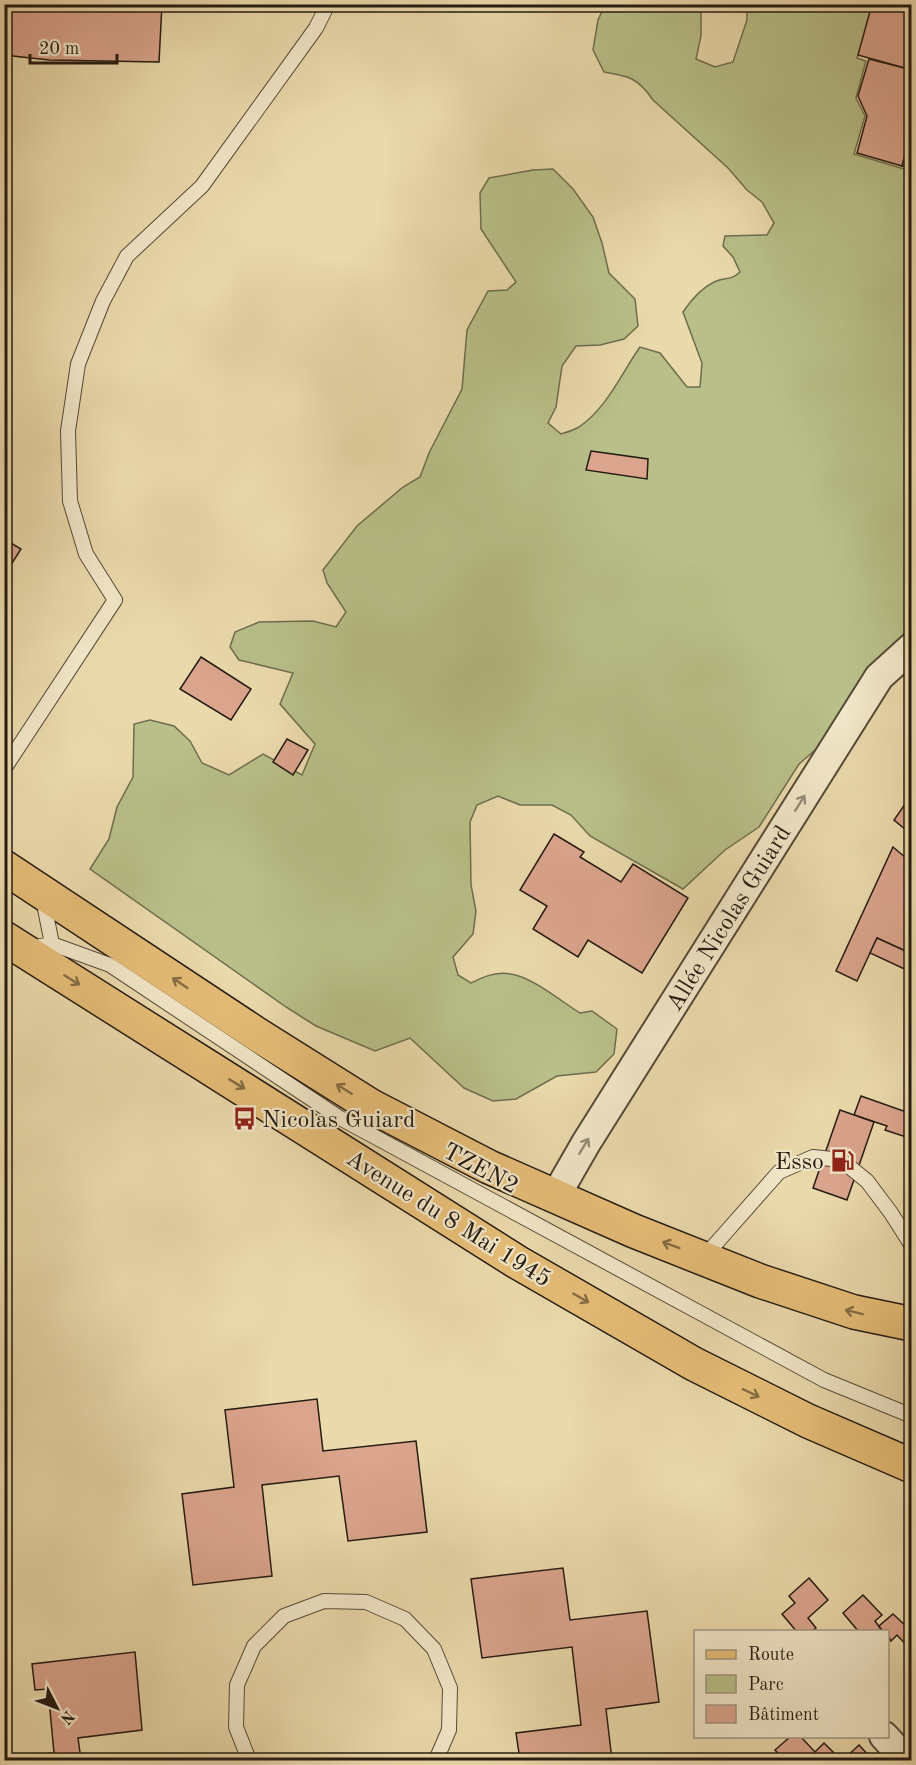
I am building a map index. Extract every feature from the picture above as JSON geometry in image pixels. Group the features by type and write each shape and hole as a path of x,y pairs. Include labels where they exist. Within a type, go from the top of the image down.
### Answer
{"main road":[{"path":"4,867 258,1035 371,1106 489,1167 634,1231 760,1281 854,1312 912,1324"},
{"name":"Avenue du 8 Mai 1945","path":"21,946 467,1230 684,1359 808,1421 912,1466"}],"street":[{"name":"Allée Nicolas Guiard","path":"555,1197 592,1133 879,677 912,647"},
{"path":"885,1738 906,1761"}],"lane":[{"path":"4,769 115,600 86,554 70,501 68,431 78,364 103,301 127,256 202,186 316,28 328,4"},
{"path":"21,946 42,892"},
{"name":"TZEN2","path":"21,946 110,965 351,1123 824,1380 912,1416"},
{"path":"704,1257 778,1172 813,1157 841,1160 867,1181 912,1246"},
{"path":"249,1761 236,1727 237,1685 254,1646 284,1616 324,1601 366,1602 405,1618 434,1648 450,1688 449,1730 436,1761"}],"green space":[{"path":"605,5 697,5 701,8 701,36 696,59 715,67 733,62 747,20 747,5 877,5 857,58 866,61 856,98 865,116 854,154 911,171 911,645 849,721 799,764 759,827 725,850 683,889 590,836 571,815 552,805 520,805 498,796 477,805 470,822 471,885 476,911 473,934 453,957 458,975 471,983 495,974 506,973 519,976 580,1013 592,1011 617,1029 614,1054 596,1072 557,1076 516,1099 493,1101 464,1088 410,1038 375,1051 316,1026 90,869 109,839 117,807 133,777 134,724 150,720 174,726 190,741 202,763 229,775 263,754 302,775 315,744 280,704 293,673 239,660 230,647 235,632 259,622 313,621 336,627 346,612 327,583 323,570 357,526 403,487 420,477 429,453 462,389 467,330 488,291 507,290 516,282 481,229 480,193 489,178 553,169 573,189 593,217 609,273 635,299 638,326 624,339 600,345 576,346 562,366 556,407 548,423 561,434 577,428 589,419 606,400 640,347 660,353 687,387 700,387 702,363 683,312 704,288 740,272 733,257 723,246 725,236 767,235 774,223 762,202 653,100 643,87 627,77 604,72 593,50 598,20"}],"building":[{"path":"20,4 162,4 159,62 49,60 4,55 4,8 19,7"},
{"path":"872,4 912,4 912,70 858,55"},
{"path":"869,59 912,70 912,130 902,166 857,153 867,116 858,96"},
{"path":"912,130 912,169 902,166"},
{"path":"591,451 648,459 647,479 586,470"},
{"path":"4,539 21,549 4,576"},
{"path":"201,657 251,689 231,720 180,689"},
{"path":"287,739 308,750 293,775 273,762"},
{"path":"912,794 912,835 894,820"},
{"path":"554,834 584,852 580,857 621,882 633,864 688,898 642,973 588,940 578,957 533,929 547,906 520,890"},
{"path":"893,847 912,863 912,954 877,938 857,981 836,971"},
{"path":"877,938 912,954 911,972 870,953"},
{"path":"861,1096 912,1114 912,1139 885,1130 887,1126 854,1115"},
{"name":"Esso","path":"840,1110 874,1122 847,1200 813,1188"},
{"path":"317,1399 323,1451 416,1441 427,1532 348,1541 339,1476 262,1485 272,1576 193,1585 182,1494 234,1487 225,1410"},
{"path":"563,1568 570,1620 647,1611 659,1702 606,1709 612,1760 520,1760 516,1733 581,1725 572,1647 482,1658 471,1579"},
{"path":"809,1578 828,1600 808,1618 816,1628 814,1630 795,1630 782,1614 795,1603 789,1596"},
{"path":"863,1595 882,1615 875,1621 882,1630 857,1630 843,1613"},
{"path":"893,1614 906,1626 912,1622 912,1651 897,1635 891,1641 889,1630 882,1630 879,1626"},
{"path":"135,1652 142,1730 78,1738 81,1760 4,1760 4,1758 54,1753 48,1689 35,1690 32,1664"},
{"path":"789,1738 802,1738 815,1752 824,1743 836,1755 829,1760 784,1760 775,1750"},
{"path":"859,1745 873,1760 843,1760"}],"place":[{"name":"Nicolas Guiard","path":"244,1119"},
{"name":"Esso","path":"842,1161"}]}
